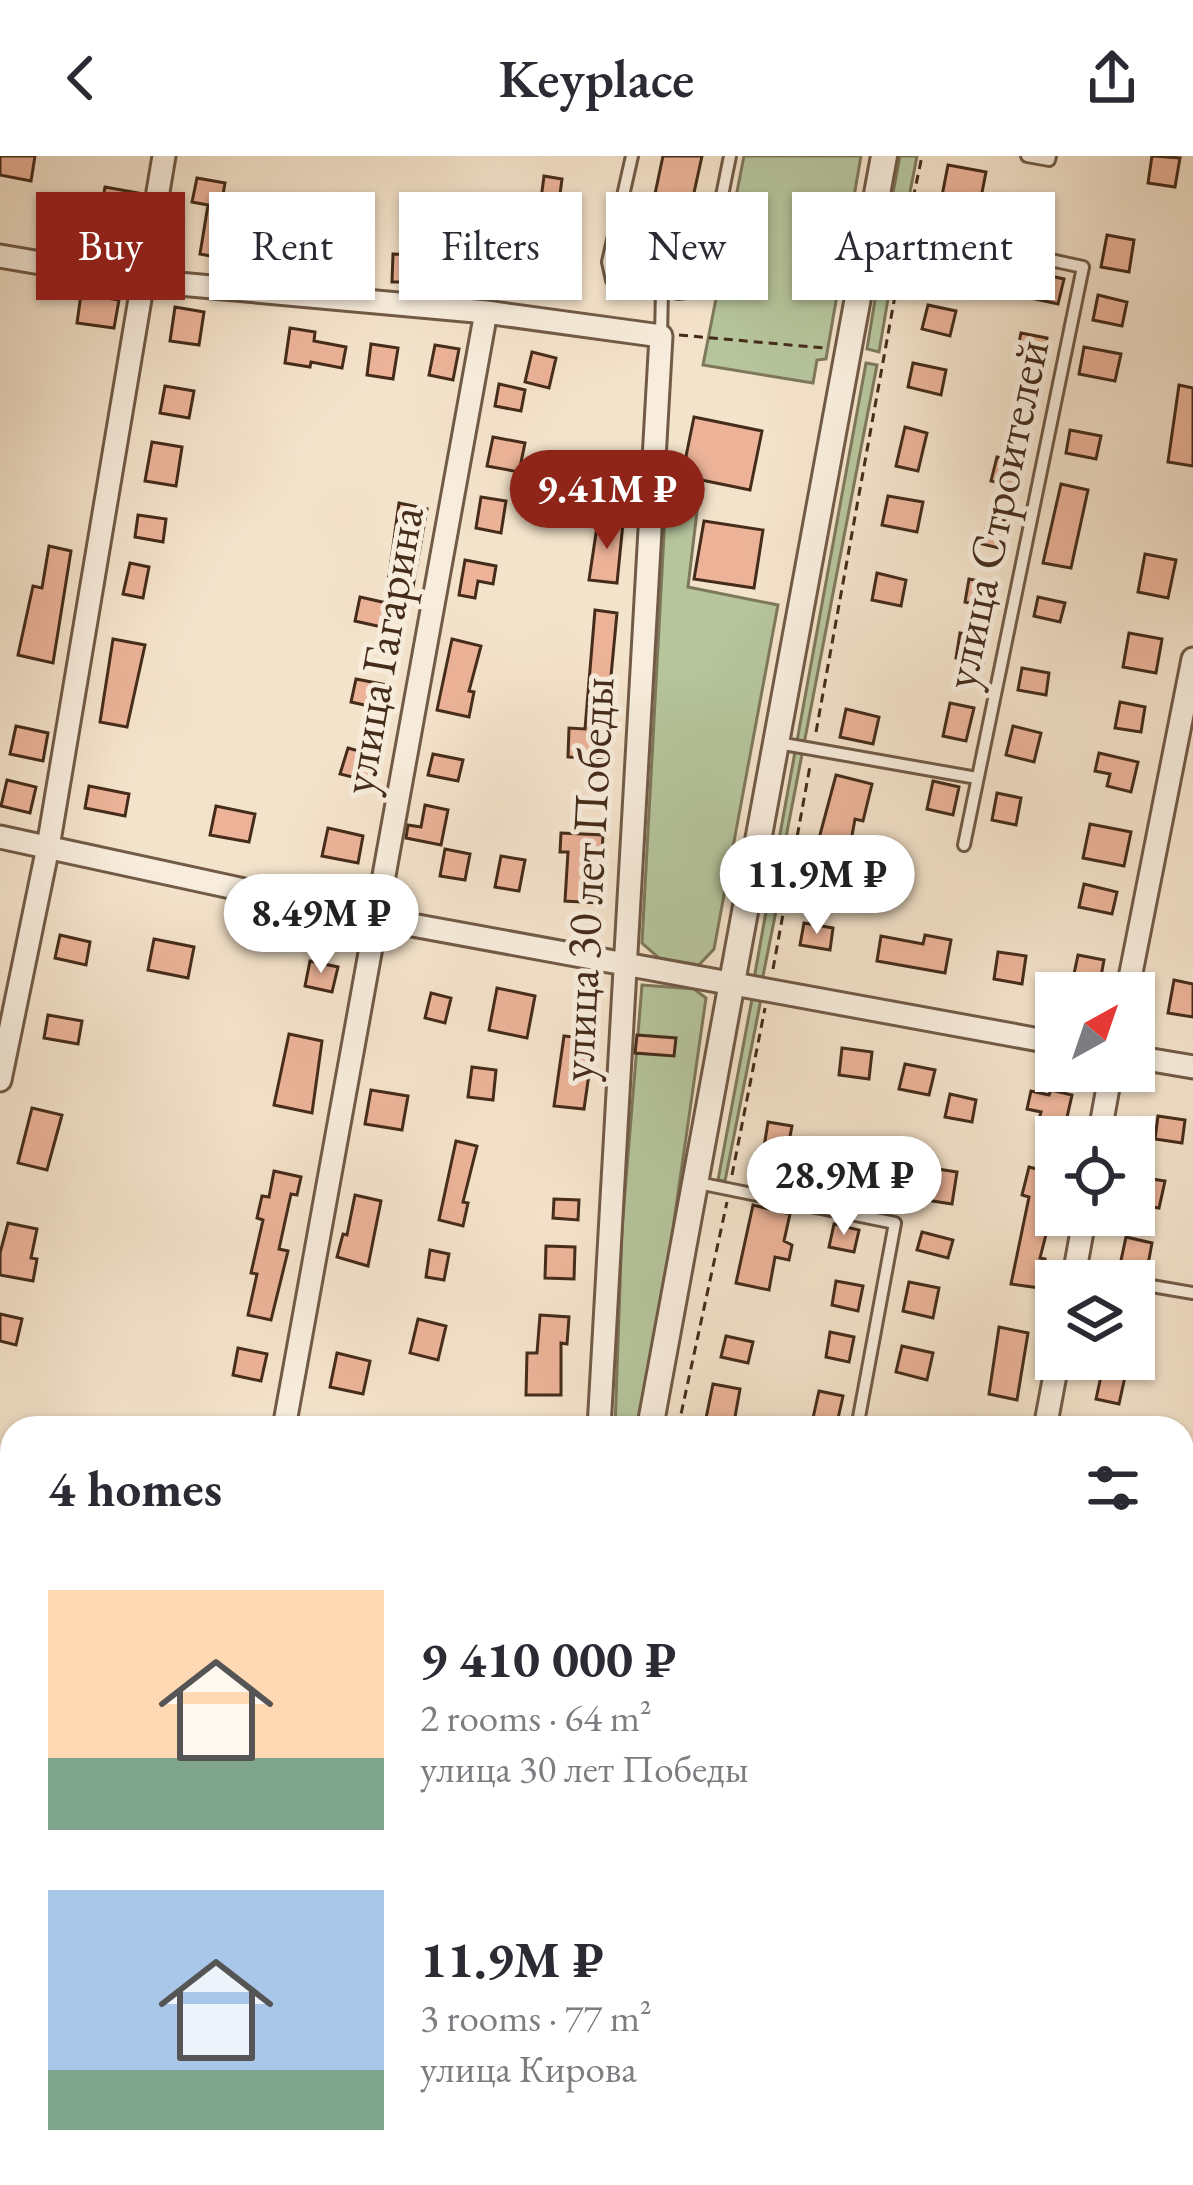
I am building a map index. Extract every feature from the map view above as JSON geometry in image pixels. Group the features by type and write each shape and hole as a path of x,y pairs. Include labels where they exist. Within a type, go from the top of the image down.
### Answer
{"street":[{"path":"159,192 164,156"},
{"path":"879,192 884,156"},
{"path":"0,256 36,262"},
{"path":"185,285 486,312 661,336"},
{"path":"0,1080 48,847 143,300"},
{"path":"652,1416 860,300"},
{"name":"улица Гагарина","path":"286,1416 486,312"},
{"name":"улица 30 лет Победы","path":"599,1416 661,336"},
{"path":"1131,972 1193,659"},
{"path":"0,837 374,918 1035,1039"},
{"path":"1155,1061 1193,1067"},
{"path":"1047,1416 1054,1380"}],"lane":[{"path":"624,192 632,156"},
{"path":"723,192 730,156"},
{"path":"1027,156 1049,160 1049,156"},
{"name":"улица Строителей","path":"964,844 1083,266 1055,260"},
{"path":"661,336 662,300"},
{"path":"778,742 977,778"},
{"path":"698,1183 895,1223 859,1416"},
{"path":"1155,1286 1193,1293"}],"path":[{"path":"915,192 922,156"},
{"path":"681,1416 769,990 894,300"},
{"path":"661,336 695,334 834,350"}],"green space":[{"path":"744,156 861,156 855,192 792,192 792,300 836,300 826,359 817,360 813,383 703,365 716,300 768,300 768,192 737,192"},
{"path":"900,156 917,156 910,192 893,192"},
{"path":"875,300 888,300 879,352 867,349"},
{"path":"866,363 877,365 782,858 776,856"},
{"path":"666,497 698,503 688,587 778,605 714,949 699,965 659,958 642,943"},
{"path":"772,878 782,881 762,981 754,979"},
{"path":"642,985 694,989 706,998 644,1416 615,1416 622,1228"},
{"path":"752,999 761,999 725,1181 718,1180"}],"building":[{"path":"0,156 35,156 31,181 0,175"},
{"path":"663,156 702,156 694,192 655,192"},
{"path":"1152,156 1180,158 1175,187 1148,183"},
{"path":"948,165 986,172 982,192 943,192"},
{"path":"544,176 562,179 560,192 542,192"},
{"path":"197,178 225,183 223,192 209,192 209,256 200,254 208,205 192,202"},
{"path":"1107,235 1134,240 1129,272 1101,267"},
{"path":"393,254 399,254 399,282 392,282"},
{"path":"1055,277 1064,279 1058,304 1040,300 1055,300"},
{"path":"1098,295 1127,302 1122,326 1093,320"},
{"path":"80,300 119,300 114,328 77,323"},
{"path":"928,305 956,311 950,336 922,329"},
{"path":"175,307 204,312 199,345 170,341"},
{"path":"290,328 315,332 314,341 346,347 342,368 285,363"},
{"path":"1021,333 1047,338 1043,363 1016,357"},
{"path":"371,344 398,348 393,379 367,375"},
{"path":"435,345 459,349 453,380 429,375"},
{"path":"1084,347 1121,354 1115,381 1079,374"},
{"path":"532,352 556,358 549,388 525,382"},
{"path":"913,363 946,370 941,395 908,387"},
{"path":"499,384 525,390 521,411 495,406"},
{"path":"1179,385 1193,388 1193,466 1168,462"},
{"path":"165,386 194,391 189,418 160,413"},
{"path":"694,417 762,431 750,490 682,476"},
{"path":"905,427 927,433 918,471 896,466"},
{"path":"1070,430 1101,436 1096,459 1066,453"},
{"path":"493,437 525,443 519,472 487,466"},
{"path":"152,442 182,447 176,486 145,481"},
{"path":"997,457 1023,463 1017,488 991,481"},
{"path":"1061,484 1088,490 1071,568 1043,563"},
{"path":"888,496 923,502 917,532 882,525"},
{"path":"481,497 506,501 501,533 476,528"},
{"path":"399,503 427,509 413,587 388,582"},
{"path":"138,515 166,519 163,542 135,537"},
{"path":"989,517 1010,522 1003,549 982,544"},
{"path":"598,520 623,523 617,583 589,580"},
{"path":"704,521 763,530 754,588 694,579"},
{"path":"49,546 71,551 53,663 18,655 33,586 42,588"},
{"path":"1145,554 1176,560 1168,598 1138,592"},
{"path":"465,560 496,566 493,584 478,581 475,598 459,595"},
{"path":"130,563 149,567 143,598 123,594"},
{"path":"877,573 906,580 901,606 872,600"},
{"path":"969,579 998,585 993,608 965,602"},
{"path":"360,597 391,604 386,628 355,621"},
{"path":"1038,597 1065,603 1060,622 1034,616"},
{"path":"595,610 617,613 603,760 568,757 569,728 585,729"},
{"path":"960,633 987,638 983,663 956,658"},
{"path":"1129,633 1162,639 1156,673 1123,667"},
{"path":"113,639 145,645 127,727 100,722"},
{"path":"452,639 481,646 469,691 474,692 469,717 437,710"},
{"path":"1022,668 1049,673 1046,695 1018,690"},
{"path":"356,679 392,686 387,710 351,702"},
{"path":"1120,702 1145,707 1141,732 1115,728"},
{"path":"950,703 974,708 966,741 943,736"},
{"path":"846,709 879,717 873,744 840,737"},
{"path":"16,726 48,733 43,761 10,754"},
{"path":"1013,726 1041,733 1034,762 1006,755"},
{"path":"348,748 380,757 373,782 340,774"},
{"path":"1099,753 1138,762 1131,792 1107,786 1110,774 1095,771"},
{"path":"433,754 463,760 458,781 428,775"},
{"path":"836,775 872,784 863,821 855,819 847,863 814,857"},
{"path":"7,780 36,787 30,813 1,806"},
{"path":"933,781 959,787 953,815 927,809"},
{"path":"89,786 129,794 125,816 85,808"},
{"path":"997,793 1021,798 1016,825 992,820"},
{"path":"425,805 448,810 441,845 406,838 408,825 421,827"},
{"path":"216,806 255,814 249,842 210,835"},
{"path":"1090,824 1131,832 1124,866 1083,858"},
{"path":"328,828 363,836 358,863 322,856"},
{"path":"561,833 603,835 599,903 565,901 568,852 560,852"},
{"path":"445,849 470,854 465,880 440,876"},
{"path":"501,856 525,860 519,891 495,887"},
{"path":"1084,884 1117,892 1112,914 1079,907"},
{"path":"804,923 833,928 830,950 800,945"},
{"path":"60,935 90,942 86,965 55,958"},
{"path":"925,935 951,940 945,973 877,961 881,936 923,944"},
{"path":"154,939 194,947 188,978 148,970"},
{"path":"998,952 1026,956 1022,984 994,979"},
{"path":"1078,955 1104,960 1102,972 1074,972"},
{"path":"310,961 338,967 332,992 305,986"},
{"path":"1174,980 1193,984 1193,1017 1168,1013"},
{"path":"497,988 535,996 527,1038 489,1030"},
{"path":"431,993 451,998 445,1023 425,1018"},
{"path":"48,1015 82,1021 78,1044 44,1038"},
{"path":"289,1034 322,1041 312,1113 274,1105"},
{"path":"637,1035 676,1038 674,1056 635,1053"},
{"path":"564,1036 594,1039 584,1109 554,1106"},
{"path":"842,1048 872,1052 869,1079 839,1075"},
{"path":"905,1064 935,1070 929,1095 899,1089"},
{"path":"472,1067 496,1070 493,1100 468,1097"},
{"path":"371,1090 408,1096 402,1130 365,1124"},
{"path":"1031,1091 1072,1095 1067,1116 1040,1116 1041,1112 1027,1109"},
{"path":"950,1094 976,1100 972,1122 945,1117"},
{"path":"32,1108 62,1115 47,1170 18,1163"},
{"path":"1158,1116 1185,1120 1182,1143 1155,1139"},
{"path":"768,1122 792,1126 786,1157 763,1153"},
{"path":"456,1141 477,1146 463,1202 468,1203 463,1226 439,1220"},
{"path":"843,1152 865,1157 860,1183 838,1178"},
{"path":"897,1156 919,1159 918,1166 957,1172 952,1204 926,1200 928,1192 893,1187"},
{"path":"1029,1167 1035,1169 1035,1236 1046,1236 1040,1258 1045,1260 1035,1260 1035,1287 1011,1284 1029,1197 1022,1195"},
{"path":"274,1171 301,1177 297,1195 291,1194 279,1249 288,1251 271,1320 248,1315 263,1220 257,1218 262,1196 269,1197"},
{"path":"1155,1179 1165,1181 1159,1208 1155,1207"},
{"path":"355,1195 381,1201 368,1266 337,1257"},
{"path":"554,1199 579,1200 578,1220 553,1218"},
{"path":"753,1205 790,1214 784,1241 792,1245 789,1260 775,1257 769,1290 736,1283"},
{"path":"8,1223 37,1229 31,1258 37,1259 33,1281 0,1275"},
{"path":"834,1224 859,1230 854,1252 829,1247"},
{"path":"922,1232 953,1240 948,1258 917,1250"},
{"path":"1126,1237 1152,1243 1149,1260 1121,1260"},
{"path":"546,1246 575,1247 574,1279 545,1278"},
{"path":"430,1250 449,1254 444,1280 426,1277"},
{"path":"836,1281 863,1286 858,1311 832,1305"},
{"path":"909,1282 939,1288 933,1318 903,1311"},
{"path":"0,1314 22,1319 16,1345 0,1341"},
{"path":"540,1315 569,1317 567,1344 561,1343 561,1395 526,1395 527,1353 537,1353"},
{"path":"418,1319 446,1326 438,1360 410,1353"},
{"path":"999,1327 1028,1333 1017,1400 989,1394"},
{"path":"830,1332 854,1337 849,1362 826,1357"},
{"path":"726,1336 753,1342 748,1363 721,1357"},
{"path":"902,1346 933,1353 927,1380 896,1372"},
{"path":"238,1348 267,1354 261,1381 233,1375"},
{"path":"337,1353 370,1361 363,1394 330,1387"},
{"path":"1100,1380 1124,1380 1119,1404 1096,1399"},
{"path":"713,1384 740,1389 735,1416 706,1416"},
{"path":"819,1391 843,1396 839,1416 813,1416"}]}
